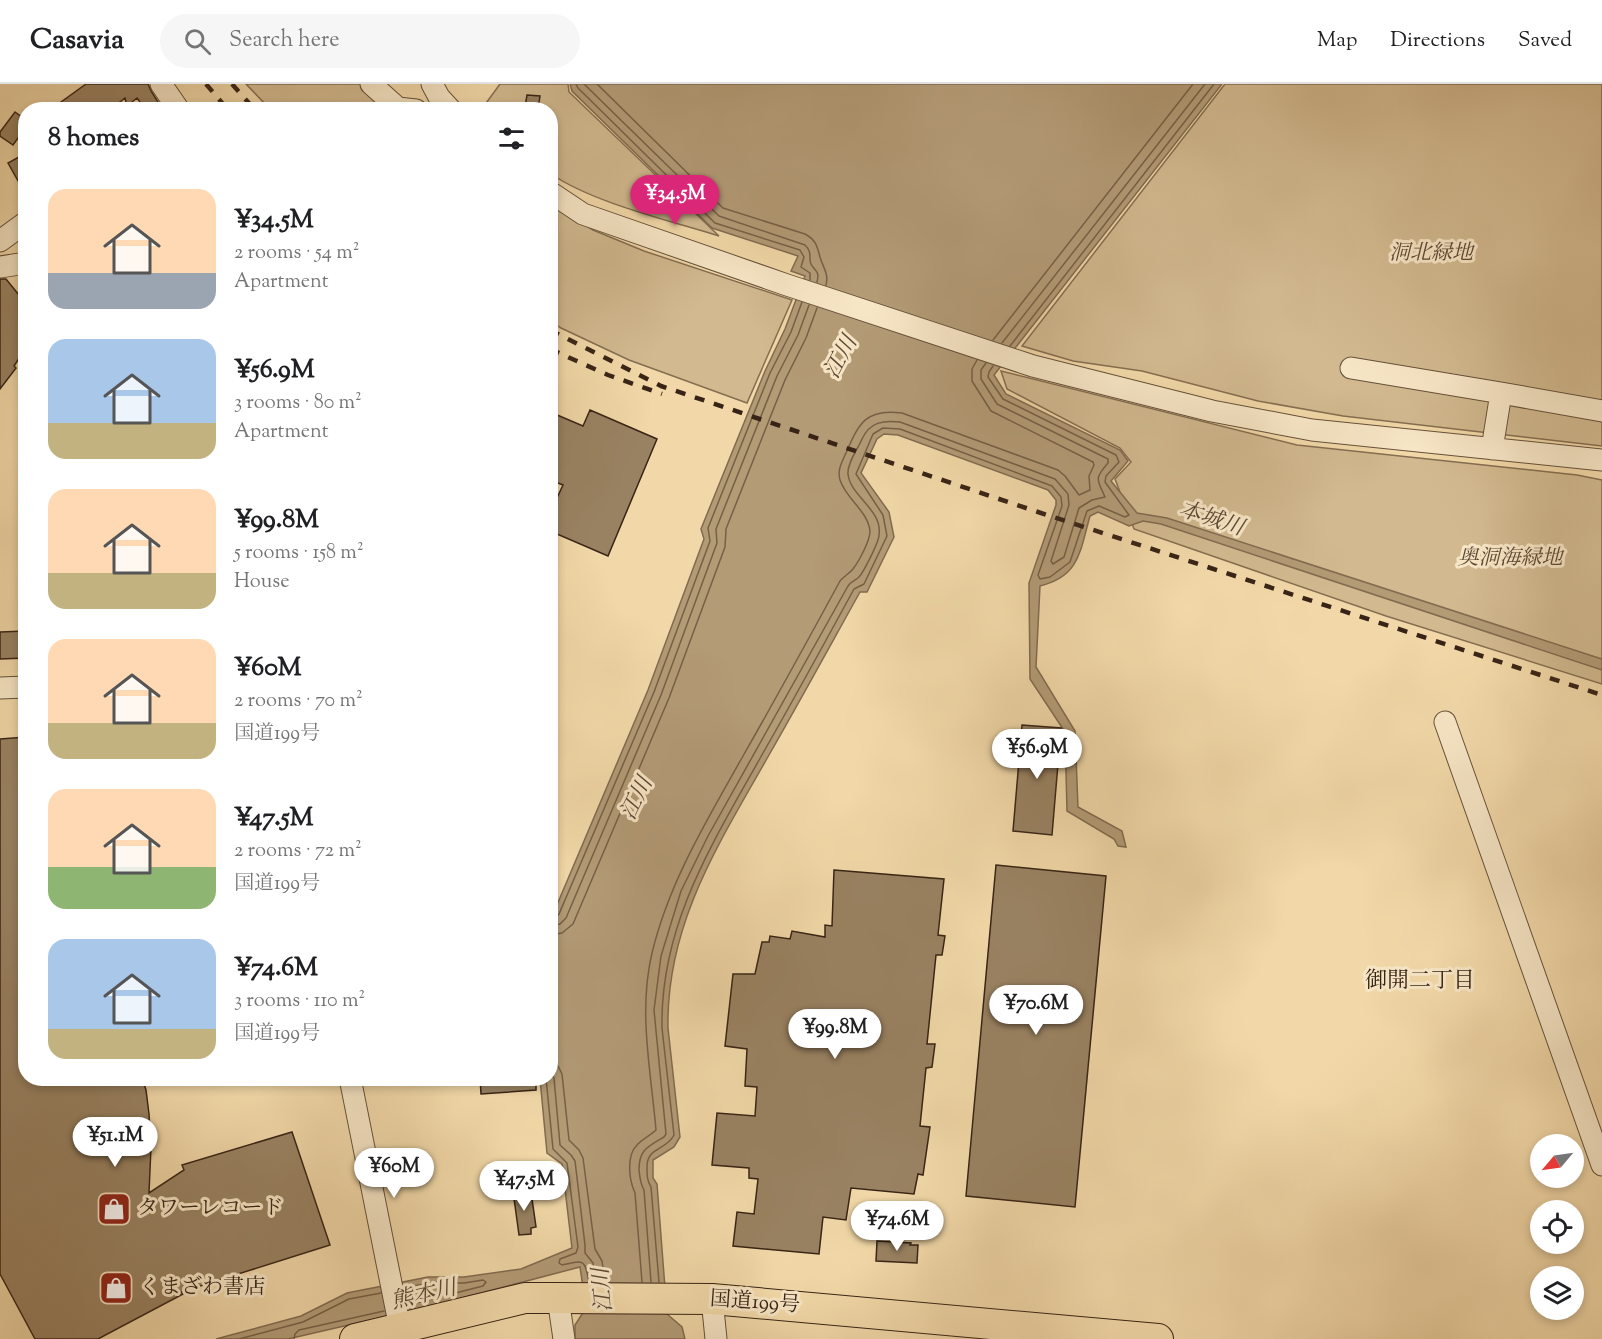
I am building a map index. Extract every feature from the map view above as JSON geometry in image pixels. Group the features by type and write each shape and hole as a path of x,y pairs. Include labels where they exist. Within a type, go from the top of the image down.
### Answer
{"highway":[{"name":"国道199号","path":"355,1339 525,1298 706,1299 831,1308 1158,1339"}],"street":[{"path":"161,84 173,102"},
{"path":"371,84 390,102"},
{"path":"558,197 583,214 787,285 1033,366 1212,411 1312,430 1602,460"},
{"path":"0,241 18,228"},
{"path":"0,267 18,264"},
{"path":"1351,368 1602,411"},
{"path":"1492,448 1501,393"},
{"path":"0,688 18,687"},
{"path":"1445,722 1602,1165"},
{"path":"352,1086 400,1328"},
{"path":"564,1298 564,1339"},
{"path":"706,1299 716,1339"}],"green space":[{"path":"246,84 360,84 380,102 263,102"},
{"path":"500,84 568,84 569,92 719,236 610,202 588,194 558,178 558,102 487,102"},
{"name":"洞北緑地","path":"1225,84 1602,84 1602,446 1343,416 1258,401 1142,371 1073,361 1022,346"},
{"path":"558,208 593,230 644,251 792,300 747,403 629,360 558,326"},
{"name":"奥洞海緑地","path":"1001,371 1297,445 1577,475 1602,480 1602,684 1386,616 1134,529 1115,479 1131,462 1120,448 1007,389"}],"water":[{"path":"570,84 1222,84 994,375 1006,394 1120,450 1128,461 1111,481 1137,513 1167,518 1602,659 1602,670 1161,524 1143,521 1129,526 1098,512 1090,516 1080,551 1071,569 1053,582 1040,586 1036,667 1075,731 1078,807 1122,831 1126,847 1118,846 1114,839 1067,811 1065,732 1030,679 1029,583 1056,500 1048,490 898,435 884,434 877,439 861,473 889,512 894,537 867,592 860,592 715,852 686,918 676,953 670,990 668,1028 680,1137 674,1147 653,1160 653,1178 657,1184 667,1314 682,1327 685,1339 575,1339 575,1325 586,1308 580,1267 435,1305 288,1339 216,1339 301,1316 347,1293 428,1277 464,1277 521,1269 572,1248 562,1164 547,1153 541,1086 558,1086 558,902 648,690 704,539 701,529 805,276 791,271 798,256 712,228 572,91"}],"building":[{"path":"86,84 148,84 158,102 140,102 137,98 132,102 126,102 125,98 120,102 61,102"},
{"path":"527,95 540,96 539,102 526,102"},
{"path":"15,112 18,114 18,138 13,145 0,136 0,132"},
{"path":"18,157 18,181 8,163"},
{"path":"0,279 6,279 18,294 18,360 14,366 16,368 0,389"},
{"path":"590,410 657,439 608,556 558,534 558,496 563,485 558,483 558,415 583,426"},
{"path":"18,631 18,658 0,659 0,632"},
{"path":"1022,725 1061,728 1052,835 1013,831"},
{"path":"18,738 18,1086 145,1086 151,1147 149,1193 184,1170 182,1165 292,1132 330,1245 181,1292 183,1294 98,1339 35,1339 0,1274 0,739"},
{"path":"996,865 1106,876 1075,1207 966,1196"},
{"path":"834,870 944,879 938,935 945,936 942,955 936,955 927,1044 935,1044 932,1067 926,1068 920,1126 930,1127 923,1175 918,1174 914,1194 851,1188 846,1220 823,1217 819,1254 733,1246 737,1212 754,1214 758,1179 749,1178 749,1168 712,1165 717,1113 755,1116 757,1087 745,1086 747,1049 725,1046 733,974 755,974 762,942 769,942 770,936 790,939 792,931 825,937 825,925 832,926"},
{"path":"480,1086 536,1086 536,1090 481,1094"},
{"path":"526,1189 528,1200 532,1199 536,1227 531,1228 531,1234 519,1235 513,1191"},
{"path":"877,1241 918,1245 917,1263 876,1261"}],"railway":[{"path":"206,84 221,102"},
{"path":"232,84 248,102"},
{"path":"558,334 661,386 1038,512 1602,695"},
{"path":"558,353 608,375 662,394"}],"place":[{"name":"タワーレコード","path":"114,1209"},
{"name":"くまざわ書店","path":"116,1288"}],"district":[{"name":"御開二丁目","path":"1420,982"}],"water label":[{"name":"江川","path":"842,358"},
{"name":"本城川","path":"1211,520"},
{"name":"江川","path":"638,799"},
{"name":"江川","path":"604,1290"},
{"name":"熊本川","path":"424,1296"}]}
